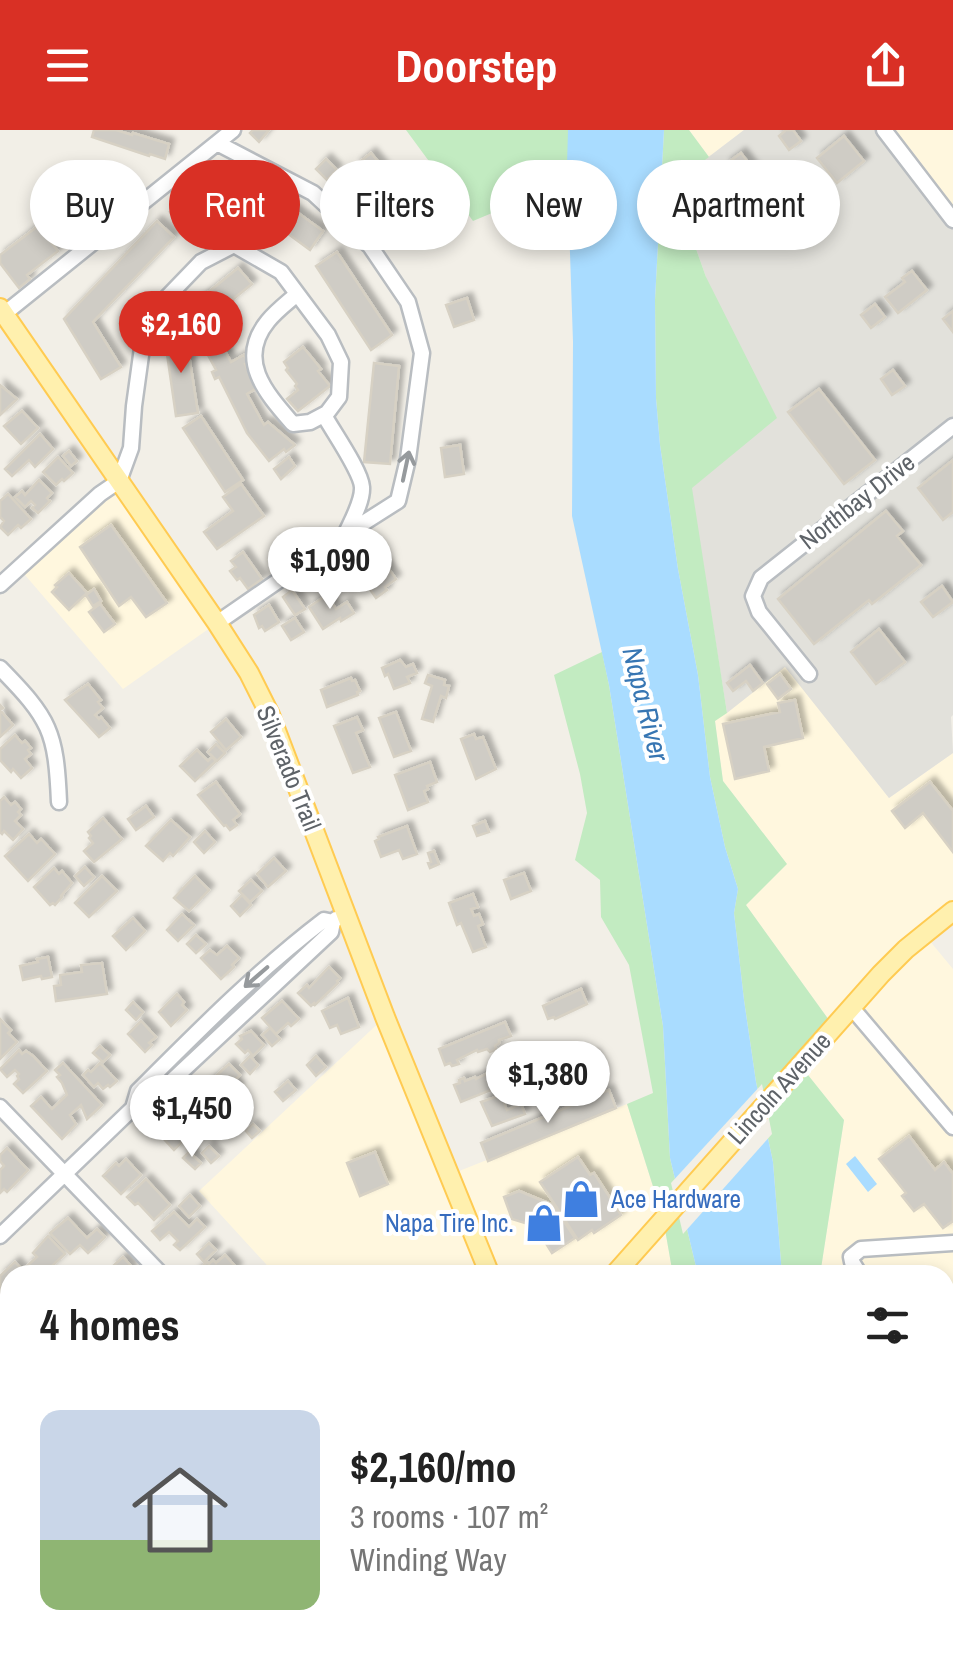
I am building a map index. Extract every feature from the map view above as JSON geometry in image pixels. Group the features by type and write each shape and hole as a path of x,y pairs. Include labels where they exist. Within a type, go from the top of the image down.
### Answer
{"main road":[{"name":"Silverado Trail","path":"2,311 217,624 270,715 339,918 487,1265"},
{"name":"Lincoln Avenue","path":"621,1265 881,974 953,911"}],"street":[{"path":"2,311 233,130"},
{"path":"884,130 953,220"},
{"path":"216,144 313,193 370,246 408,302 422,353 408,459 398,500 217,624"},
{"path":"0,585 119,481 132,448 146,318 202,262 234,245 281,272 328,336 342,362 339,398 324,414 310,422 293,424 269,397 256,372 252,350 266,322 297,294"},
{"path":"324,414 362,487 346,534"},
{"name":"Northbay Drive","path":"809,674 759,612 753,596 761,578 953,426"},
{"path":"0,668 47,724 57,759 59,802"},
{"path":"0,1236 133,1108 150,1102 331,932 339,918"},
{"path":"852,1008 953,1127"},
{"path":"0,1106 152,1265"},
{"path":"855,1265 851,1257 860,1249 953,1242"}],"shaded area":[{"path":"689,130 744,130 709,157"},
{"path":"744,130 884,130 953,220 953,753 889,798 785,667 727,713 691,488 706,277 696,250 840,250 840,160 705,160"},
{"path":"884,130 953,130 953,220"},
{"path":"119,481 217,623 123,689 19,568"},
{"path":"785,666 889,798 953,753 953,911 924,934 953,969 953,1265 822,1265 844,1120 800,1065 834,1027 746,905 786,863 723,781 715,721"},
{"path":"385,1017 449,1175 627,1104 663,1218 671,1265 267,1265 199,1191"}],"green space":[{"path":"406,130 568,130 568,160 490,160 490,214 473,221 470,160 428,160"},
{"path":"664,130 689,130 709,157 662,160"},
{"path":"658,250 696,250 706,277 777,418 692,488 727,713 715,721 723,781 787,864 746,905 834,1027 800,1065 844,1120 822,1265 781,1265 773,1162 756,1082 734,913 738,889 710,777 656,398"},
{"path":"602,652 663,1026 670,1158 696,1265 671,1265 663,1218 627,1104 653,1093 629,965 601,917 600,880 575,860 587,813 554,675"}],"water":[{"name":"Napa River","path":"568,130 664,130 662,160 637,160 637,250 658,250 656,398 660,445 698,675 710,777 738,889 734,913 756,1082 773,1162 781,1265 696,1265 670,1158 663,1026 609,685 572,516 570,250 617,250 617,160 567,160"},
{"path":"855,1156 877,1184 868,1192 846,1164"}],"pier":[{"path":"762,1084 772,1134 683,1234 671,1183"}],"building":[{"path":"94,130 133,133 169,144 165,159 92,137"},
{"path":"269,130 259,142 250,133"},
{"path":"793,130 801,141 789,150 779,136"},
{"path":"844,136 864,161 840,181 840,160 817,158"},
{"path":"300,214 320,229 310,250 300,243"},
{"path":"157,221 169,232 169,242 93,322 121,367 101,379 64,319 129,250 149,250 149,229"},
{"path":"30,232 30,250 58,251 27,275 30,279 19,288 0,263 0,255"},
{"path":"337,252 392,335 371,350 316,266"},
{"path":"238,268 252,284 192,332 179,316"},
{"path":"912,271 927,290 898,313 885,297 905,282 902,278"},
{"path":"467,298 474,320 454,327 446,305"},
{"path":"875,304 885,317 871,328 861,315"},
{"path":"953,311 953,332 943,319"},
{"path":"186,336 198,413 176,416 165,340"},
{"path":"223,347 231,362 244,355 248,362 245,364 257,388 247,394 264,425 268,422 295,445 269,461 247,433 219,377 215,379 212,372 216,370 208,355"},
{"path":"303,347 330,386 298,411 287,399 298,390 284,362"},
{"path":"374,363 399,366 390,464 364,462"},
{"path":"893,370 905,386 892,395 881,379"},
{"path":"0,385 17,399 0,415"},
{"path":"819,389 875,460 844,484 788,412"},
{"path":"22,411 38,428 21,444 4,426"},
{"path":"201,416 243,480 225,492 183,428"},
{"path":"40,434 53,449 35,467 29,460 12,476 5,469"},
{"path":"460,445 464,474 445,477 441,448"},
{"path":"69,451 77,461 71,466 63,456"},
{"path":"58,457 73,473 56,485 43,472"},
{"path":"289,457 295,466 281,479 274,469"},
{"path":"953,460 953,512 943,520 918,488"},
{"path":"39,480 52,493 38,513 31,501 25,507 15,497 22,491 25,495"},
{"path":"241,484 264,516 217,549 204,532 233,511 223,497"},
{"path":"8,494 31,519 8,535 0,527 4,521 0,517 0,501"},
{"path":"886,511 903,531 897,536 921,565 814,644 778,599"},
{"path":"111,525 167,603 146,617 131,597 119,606 80,547"},
{"path":"373,547 396,579 376,598 351,562"},
{"path":"243,552 262,579 248,589 230,571 236,567 231,561"},
{"path":"69,573 87,593 69,610 52,592"},
{"path":"942,586 953,602 933,617 921,602"},
{"path":"94,589 101,601 93,606 86,595"},
{"path":"292,590 305,609 295,615 283,597"},
{"path":"327,595 336,609 347,602 354,613 323,629 309,607"},
{"path":"100,604 115,624 104,632 89,612"},
{"path":"269,605 279,622 265,631 262,626 259,628 254,615"},
{"path":"295,618 304,632 291,640 282,626"},
{"path":"879,629 905,662 876,684 851,652"},
{"path":"400,660 406,667 413,664 417,673 407,677 410,683 394,689 382,668"},
{"path":"750,665 763,683 753,691 746,681 733,691 727,683"},
{"path":"780,674 791,689 778,699 767,684"},
{"path":"428,675 445,680 444,685 449,686 446,698 441,696 433,722 422,719 432,686 425,683"},
{"path":"351,678 360,691 358,695 327,707 321,690"},
{"path":"88,684 103,708 95,715 110,728 99,737 65,700"},
{"path":"795,700 803,738 764,747 769,771 735,779 723,724 780,712 778,703"},
{"path":"0,710 13,725 0,737"},
{"path":"396,712 411,751 394,757 379,718"},
{"path":"357,717 363,730 356,733 370,767 353,773 334,726"},
{"path":"226,719 241,737 226,750 211,732"},
{"path":"474,734 476,739 483,737 496,769 476,779 461,739"},
{"path":"15,735 31,748 25,759 32,768 21,778 0,760 0,749"},
{"path":"216,744 225,753 217,761 208,752"},
{"path":"197,750 208,761 212,757 216,761 195,781 180,766"},
{"path":"430,762 437,782 424,791 428,802 408,810 395,775"},
{"path":"216,782 240,814 233,820 237,825 230,830 198,795"},
{"path":"930,782 953,811 953,852 923,813 905,828 892,811"},
{"path":"4,797 21,809 15,821 23,829 13,840 0,832 0,801"},
{"path":"146,806 154,817 136,830 128,819"},
{"path":"103,818 122,839 94,862 84,851 93,843 88,832"},
{"path":"171,820 190,837 163,861 146,846"},
{"path":"485,821 489,832 477,836 473,826"},
{"path":"407,826 417,854 403,859 399,850 381,857 375,841 378,837"},
{"path":"205,831 215,842 204,853 194,842"},
{"path":"29,834 37,843 41,839 55,854 28,881 5,856"},
{"path":"434,851 439,864 430,868 428,853"},
{"path":"274,858 286,871 268,887 257,874"},
{"path":"85,867 94,877 84,886 75,876"},
{"path":"54,868 72,883 55,905 50,905 34,887"},
{"path":"524,873 531,891 511,899 504,880"},
{"path":"102,876 117,891 89,917 75,903"},
{"path":"195,876 209,890 189,911 174,898"},
{"path":"251,880 262,891 250,902 239,891"},
{"path":"473,894 478,907 471,909 474,916 479,914 483,924 478,926 486,947 473,952 449,903"},
{"path":"242,895 251,905 240,916 231,906"},
{"path":"182,914 194,925 178,941 167,930"},
{"path":"133,918 145,931 126,950 113,936"},
{"path":"196,935 206,944 196,953 187,944"},
{"path":"227,946 239,958 221,979 201,958 210,950 217,955"},
{"path":"48,957 52,977 23,980 20,966"},
{"path":"102,963 107,994 56,1001 54,986 61,985 60,975 82,972 81,965"},
{"path":"329,967 340,978 338,983 311,1006 298,993 307,985 309,988"},
{"path":"581,989 587,1004 548,1019 543,1006"},
{"path":"177,994 187,1010 171,1026 159,1012"},
{"path":"348,998 359,1027 341,1034 337,1025 330,1028 322,1011"},
{"path":"282,1001 299,1019 276,1034 262,1018"},
{"path":"133,1002 143,1012 136,1020 126,1010"},
{"path":"0,1019 17,1042 0,1059"},
{"path":"141,1021 156,1037 145,1052 128,1034"},
{"path":"505,1022 511,1036 499,1040 496,1049 477,1050 457,1060 459,1064 445,1065 439,1049"},
{"path":"270,1028 280,1039 272,1046 262,1035"},
{"path":"251,1031 264,1045 253,1056 236,1044 242,1039 240,1036"},
{"path":"100,1046 110,1055 103,1062 93,1053"},
{"path":"19,1050 33,1056 47,1071 23,1093 14,1084 19,1074 15,1070 7,1077 0,1069"},
{"path":"594,1055 601,1073 582,1080 575,1064"},
{"path":"250,1056 258,1065 250,1074 241,1065"},
{"path":"316,1056 326,1067 316,1076 307,1065"},
{"path":"564,1061 565,1065 572,1062 576,1072 537,1090 530,1076"},
{"path":"63,1063 102,1105 87,1119 81,1105 70,1115 76,1124 62,1139 31,1106 41,1097 52,1109 67,1095 55,1070"},
{"path":"100,1063 117,1081 103,1089 98,1083 94,1087 83,1075"},
{"path":"501,1063 509,1063 516,1080 461,1102 454,1085 459,1080 476,1079"},
{"path":"229,1064 240,1075 234,1081 239,1087 224,1103 206,1085"},
{"path":"288,1081 296,1090 283,1101 275,1092"},
{"path":"609,1090 616,1108 488,1161 481,1143"},
{"path":"501,1095 507,1110 521,1104 525,1114 492,1126 481,1102"},
{"path":"199,1110 219,1132 211,1139 205,1134 199,1140 184,1124"},
{"path":"253,1124 260,1131 252,1138 246,1131"},
{"path":"172,1130 183,1141 174,1150 163,1138"},
{"path":"909,1136 935,1170 944,1162 953,1174 953,1221 943,1228 924,1204 914,1211 902,1196 906,1193 879,1159"},
{"path":"209,1146 219,1156 211,1163 202,1153"},
{"path":"7,1148 28,1170 7,1192 4,1189 0,1193 0,1170 4,1166 0,1155"},
{"path":"189,1152 201,1163 195,1169 183,1158"},
{"path":"375,1152 388,1184 360,1196 347,1163"},
{"name":"Ace Hardware","path":"578,1157 590,1175 594,1173 621,1215 578,1240 540,1182"},
{"path":"126,1159 141,1175 121,1194 103,1176"},
{"path":"146,1179 170,1205 154,1220 127,1197"},
{"name":"Napa Tire Inc.","path":"519,1191 553,1205 575,1238 552,1253 535,1226 512,1219 504,1197"},
{"path":"190,1195 200,1206 189,1217 179,1206"},
{"path":"174,1212 189,1227 197,1219 205,1227 180,1250 169,1232 160,1240 152,1231"},
{"path":"68,1218 87,1238 97,1229 105,1237 88,1253 80,1245 70,1254 50,1233"},
{"path":"48,1236 65,1254 53,1265 28,1265 37,1257 33,1253"},
{"path":"209,1243 216,1250 204,1262 197,1254"},
{"path":"225,1255 234,1265 204,1265 213,1260 216,1263"},
{"path":"123,1257 130,1265 114,1265"}],"place":[{"name":"Ace Hardware","path":"581,1199"},
{"name":"Napa Tire Inc.","path":"544,1223"}]}
